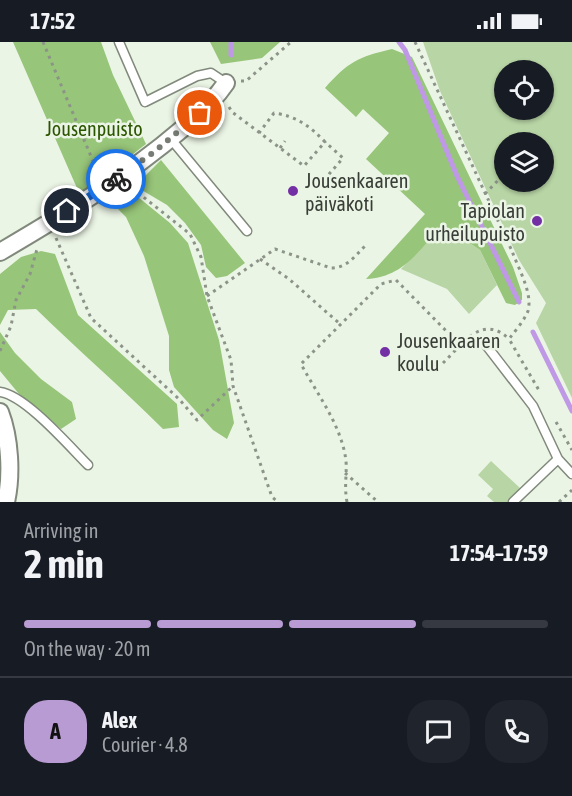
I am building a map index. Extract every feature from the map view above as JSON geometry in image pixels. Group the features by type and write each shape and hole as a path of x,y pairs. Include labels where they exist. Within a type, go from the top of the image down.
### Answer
{"street":[{"path":"0,252 49,223 121,175 226,91"},
{"path":"0,412 9,469 6,502"}],"lane":[{"path":"119,42 145,102 198,76 211,73 226,91"},
{"path":"170,138 247,231"},
{"path":"486,345 533,406 558,459 572,474"},
{"path":"0,392 6,392 24,402 88,465"},
{"path":"513,502 558,459"}],"path":[{"path":"43,42 104,187"},
{"path":"291,42 246,81 226,91 232,112 304,166 325,142"},
{"path":"415,42 512,251 528,297 528,311 509,339 541,394"},
{"path":"259,133 274,113 285,115 311,127 343,158 324,180"},
{"path":"280,148 285,141"},
{"path":"121,175 128,185 190,234 201,257 207,296 231,360 233,386 272,496 278,502"},
{"path":"485,194 494,185"},
{"path":"49,223 91,318 179,399 197,420 233,386"},
{"path":"0,351 10,326 16,300 30,274 39,243"},
{"path":"207,296 274,249 331,268 340,268 365,246"},
{"path":"260,259 289,279 340,324"},
{"path":"347,502 344,487 346,461 338,432 301,364 381,284 396,280 461,346"},
{"path":"552,414 572,450"},
{"path":"345,472 378,502"},
{"path":"560,502 572,490"}],"green space":[{"name":"Jousenpuisto","path":"13,42 101,42 113,75 146,144 80,195"},
{"path":"210,42 280,42 262,58 221,64"},
{"name":"Tapiolan urheilupuisto","path":"423,42 572,42 572,398 536,323 546,303 519,260 440,91"},
{"path":"392,49 412,57 513,267 522,293 522,300 515,305 506,303 480,250 443,225 401,268 379,277 366,279 425,214 366,159 389,133 363,109 356,117 325,88 347,66 370,55"},
{"path":"161,160 245,263 227,276 216,278 206,267 201,245 185,223 167,205 135,186"},
{"path":"128,195 138,197 170,223 188,243 219,340 234,423 227,439 213,430 174,387 169,370 169,336 144,256 126,217 115,206"},
{"path":"443,225 480,250 497,285 469,314 447,289 401,269"},
{"path":"41,251 55,254 78,315 177,404 179,427 163,429 36,309 8,310 0,325 0,274 21,257"},
{"path":"0,332 15,353 41,379 72,402 76,419 61,429 19,394 0,371"},
{"path":"491,461 521,489 508,502 494,502 487,496 493,489 478,475"}],"waterway":[{"path":"231,42 231,55"},
{"path":"399,42 405,50 457,176 519,302"},
{"path":"533,332 572,411"}],"way so far":[{"path":"116,179 154,152 200,113"}],"place":[{"name":"Jousenkaaren päiväkoti","path":"293,191"},
{"name":"Tapiolan urheilupuisto","path":"537,221"},
{"name":"Jousenkaaren koulu","path":"385,352"}],"route":[{"path":"67,211 116,179"}]}
